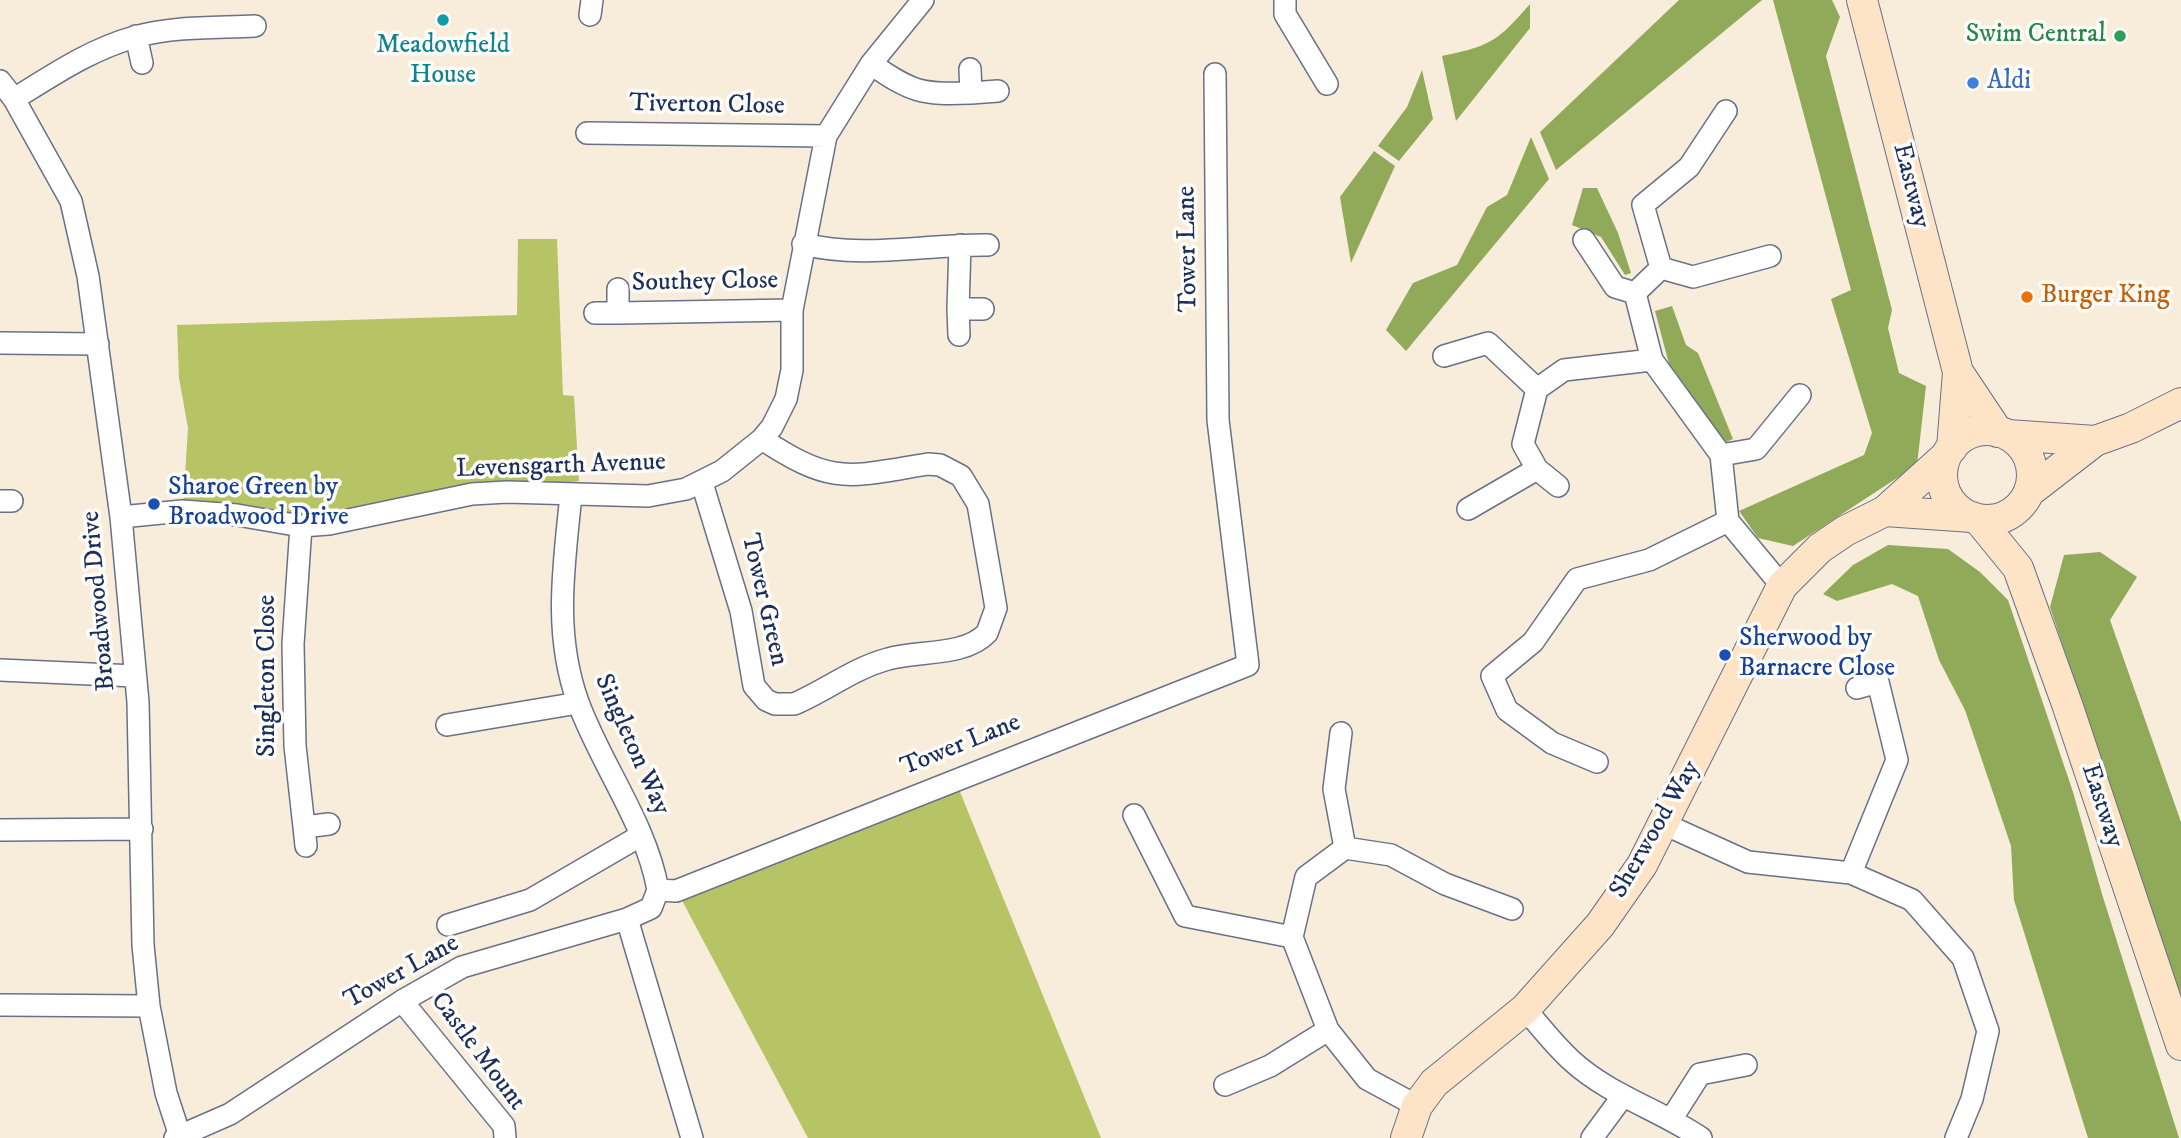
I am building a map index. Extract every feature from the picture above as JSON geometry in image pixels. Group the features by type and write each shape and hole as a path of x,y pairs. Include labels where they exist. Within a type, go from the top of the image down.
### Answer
{"main road":[{"name":"Eastway","path":"1862,0 1958,372 1949,452"},
{"name":"Eastway","path":"1958,372 2003,433"},
{"path":"1885,511 1975,518 2006,516 2095,441 2131,428 2181,403"},
{"path":"1975,518 1954,505 1944,485 1942,471 1949,452 1973,432 2095,441"},
{"path":"2003,433 2027,453 2032,479 2027,496"},
{"name":"Sherwood Way","path":"1406,1138 1418,1105 1434,1083 1456,1062 1525,1009 1600,925 1642,865 1782,586 1820,548 1845,531 1885,511 1949,452"},
{"name":"Eastway","path":"2018,568 2027,496"},
{"name":"Eastway","path":"1975,518 2018,568 2067,704 2181,1045"}],"street":[{"path":"1284,0 1285,14 1327,84"},
{"name":"Levensgarth Avenue","path":"121,517 152,512 210,512 301,526 370,518 472,494 507,492 648,496 702,482 741,459 762,439 780,414 789,386 792,310 826,136 871,64 921,1"},
{"path":"14,99 80,59 136,36 167,30 255,26"},
{"path":"136,36 142,63"},
{"path":"871,64 913,90 937,94 998,91"},
{"path":"970,69 971,93"},
{"name":"Tower Lane","path":"178,1137 230,1114 402,1001 462,967 627,919 651,908 658,890 676,891 1248,665 1219,420 1215,74"},
{"name":"Broadwood Drive","path":"0,81 14,99 71,201 80,230 121,517 135,676 142,829 143,945 149,1006 166,1093 178,1137"},
{"path":"1661,268 1643,205 1689,167 1726,111"},
{"name":"Tiverton Close","path":"587,133 826,136"},
{"path":"1584,240 1615,286 1635,293"},
{"path":"803,244 853,253 988,245"},
{"path":"959,335 960,245"},
{"path":"1661,268 1693,277 1770,256"},
{"path":"1635,293 1661,268"},
{"name":"Southey Close","path":"618,289 618,313"},
{"path":"1635,293 1652,360 1721,455 1728,521 1782,586"},
{"path":"958,309 983,309"},
{"name":"Southey Close","path":"595,313 792,310"},
{"path":"0,343 98,344"},
{"path":"1444,356 1488,343 1537,389"},
{"path":"1558,486 1537,469 1523,444 1537,389 1564,370 1652,360"},
{"path":"1721,455 1756,449 1800,395"},
{"name":"Tower Green","path":"702,482 741,611 754,686 766,700 784,706 793,704 869,665 906,654 966,646 987,633 995,617 994,595 978,504 961,476 940,466 928,464 852,476 820,472 793,460 762,439"},
{"path":"1468,509 1537,469"},
{"name":"Singleton Way","path":"571,495 562,557 565,658 578,703 640,836 654,870 658,890"},
{"path":"1597,762 1552,743 1507,710 1492,676 1533,642 1577,579 1649,559 1728,521"},
{"name":"Singleton Close","path":"301,526 293,644 295,746 305,836 329,824"},
{"path":"0,670 135,676"},
{"path":"1851,873 1897,760 1878,682 1857,688"},
{"path":"447,725 578,703"},
{"path":"1341,733 1334,789 1345,848"},
{"path":"1134,815 1185,916 1292,937"},
{"path":"1664,824 1748,862 1851,873 1912,900 1964,958 1988,1031 1972,1099 1956,1138"},
{"path":"0,830 142,829"},
{"path":"448,925 530,900 640,836"},
{"path":"1418,1105 1367,1079 1328,1030 1292,937 1306,877 1345,848 1391,855 1445,884 1512,909"},
{"path":"627,919 692,1138"},
{"name":"Castle Mount","path":"402,1001 504,1126 505,1138"},
{"path":"0,1005 149,1006"},
{"path":"1525,1009 1573,1062 1623,1096 1672,1118 1701,1138"},
{"path":"1225,1085 1270,1066 1328,1030"},
{"path":"1672,1118 1700,1074 1746,1065"},
{"path":"1592,1138 1623,1096"}],"green space":[{"path":"1679,0 1762,0 1556,170 1540,132"},
{"path":"1773,0 1832,0 1840,17 1826,56 1892,310 1888,328 1899,373 1926,386 1917,465 1793,546 1758,538 1739,511 1864,455 1872,433 1831,299 1851,290"},
{"path":"1530,4 1530,28 1456,121 1442,56 1471,49 1492,40 1509,27"},
{"path":"1422,70 1433,119 1399,161 1378,146 1407,107"},
{"path":"1531,137 1549,179 1406,351 1386,330 1413,283 1457,265 1487,207 1507,195"},
{"path":"1374,151 1395,166 1351,263 1340,197"},
{"path":"1583,188 1597,188 1618,233 1631,273 1625,275 1601,237 1572,225"},
{"path":"518,239 557,239 563,395 574,396 579,481 333,516 304,517 183,505 188,428 179,378 177,325 517,315"},
{"path":"1672,306 1686,345 1698,353 1733,439 1724,443 1669,364 1655,311"},
{"path":"1888,545 1948,549 1980,572 2008,600 2073,792 2102,894 2179,1138 2088,1138 2014,900 2011,846 1965,710 1939,660 1918,596 1892,584 1837,601 1823,594 1853,565"},
{"path":"2100,552 2137,577 2110,620 2181,822 2181,1002 2050,607 2064,555"},
{"path":"956,782 1101,1138 808,1138 678,893"}],"place":[{"name":"Meadowfield House","path":"443,20"},
{"name":"Swim Central","path":"2120,36"},
{"name":"Aldi","path":"1973,83"},
{"name":"Burger King","path":"2027,297"},
{"name":"Sharoe Green by Broadwood Drive","path":"154,504"},
{"name":"Sherwood by Barnacre Close","path":"1725,655"}]}
